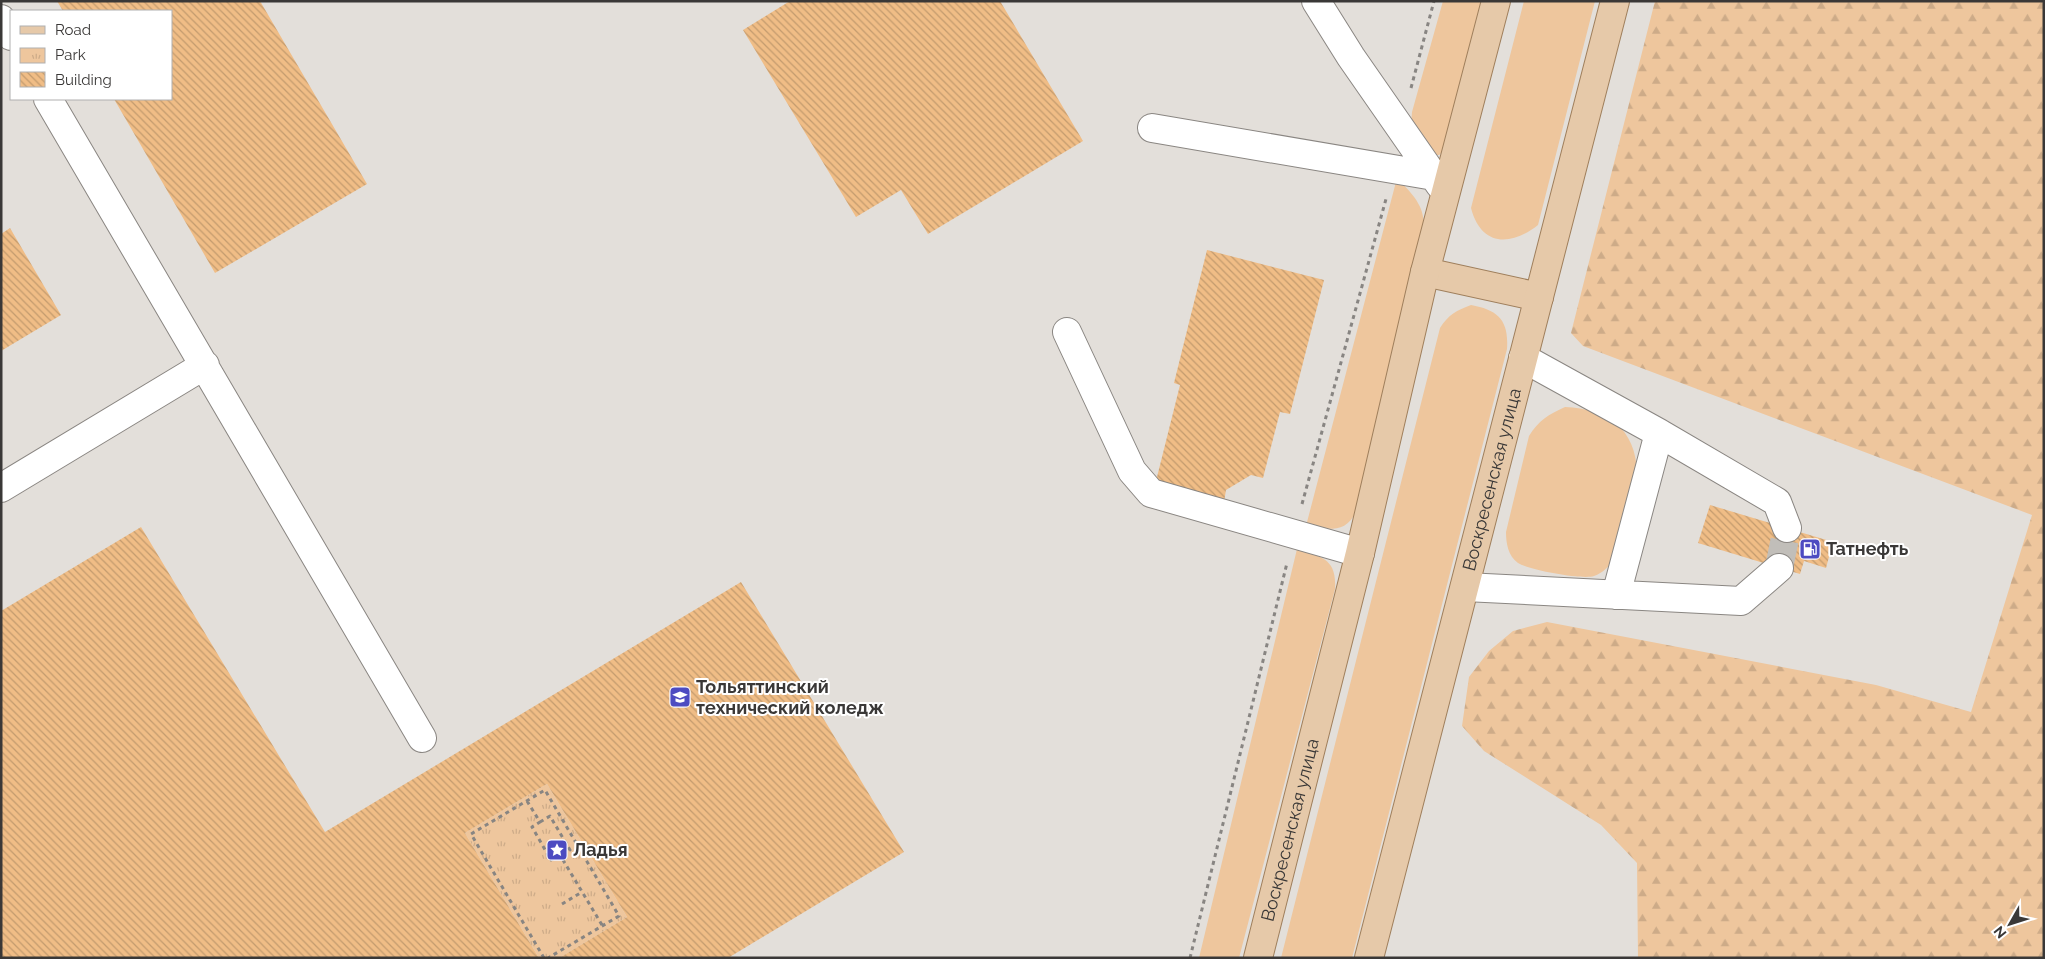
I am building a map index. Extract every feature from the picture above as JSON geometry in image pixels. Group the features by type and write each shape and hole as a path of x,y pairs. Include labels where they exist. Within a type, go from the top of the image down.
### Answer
{"main road":[{"name":"Воскресенская улица","path":"1258,958 1360,553 1425,272 1440,184 1496,1"},
{"name":"Воскресенская улица","path":"1369,958 1615,1"},
{"path":"1425,272 1539,298"}],"lane":[{"path":"1316,1 1351,57 1440,184"},
{"path":"1,18 10,34"},
{"path":"49,100 422,738"},
{"path":"1152,128 1440,184"},
{"path":"1067,332 1132,471 1151,493 1360,553"},
{"path":"1523,358 1659,432 1777,502 1787,528"},
{"path":"1,488 205,366"},
{"path":"1616,595 1659,432"},
{"path":"1465,587 1741,601 1779,568"}],"path":[{"path":"1400,127 1434,1"},
{"path":"545,790 619,916 546,958 471,834 527,801 545,790"},
{"path":"527,801 540,822"},
{"path":"550,816 570,850 552,860 532,827 540,822 550,816"},
{"path":"560,855 602,926"},
{"path":"562,904 582,892"}],"green space":[{"path":"1443,1 1482,1 1444,151 1439,155 1434,155 1411,125 1412,112"},
{"path":"1524,1 1595,1 1538,225 1517,237 1498,239 1489,236 1482,230 1471,208"},
{"path":"1655,1 2044,1 2044,958 1638,958 1637,863 1601,825 1484,751 1462,726 1469,677 1489,651 1513,631 1547,622 1876,685 1971,712 2032,515 1583,346 1571,333"},
{"path":"1397,178 1417,201 1424,221 1424,230 1358,507 1354,516 1343,526 1331,529 1306,526"},
{"path":"1471,305 1495,313 1500,318 1506,331 1507,349 1352,958 1281,958 1440,328 1453,314"},
{"path":"1565,407 1594,412 1616,424 1625,433 1635,457 1637,473 1615,559 1597,575 1588,577 1544,571 1524,566 1512,557 1507,545 1506,532 1529,436 1544,418"},
{"path":"1297,549 1326,560 1333,571 1335,589 1239,958 1199,958"},
{"path":"547,784 627,917 559,958 539,958 465,833"}],"building":[{"path":"57,1 260,1 367,184 215,273 115,100 172,100 172,10 62,10"},
{"path":"790,1 1000,1 1083,141 928,234 901,190 856,217 743,30"},
{"path":"10,228 61,315 1,351 1,234"},
{"path":"1207,250 1324,280 1290,414 1280,412 1263,478 1251,475 1226,490 1224,502 1155,485 1180,385 1174,383"},
{"path":"1710,505 1833,542 1826,568 1804,561 1800,574 1698,543"},
{"name":"Тольяттинский технический коледж","path":"141,527 325,832 741,582 904,852 728,958 559,958 627,917 547,784 465,833 539,958 1,958 1,611"}],"tunnel":[{"path":"1779,568 1787,528"}],"place":[{"name":"Татнефть","path":"1810,549"},
{"name":"Тольяттинский технический коледж","path":"680,697"},
{"name":"Ладья","path":"557,850"}]}
